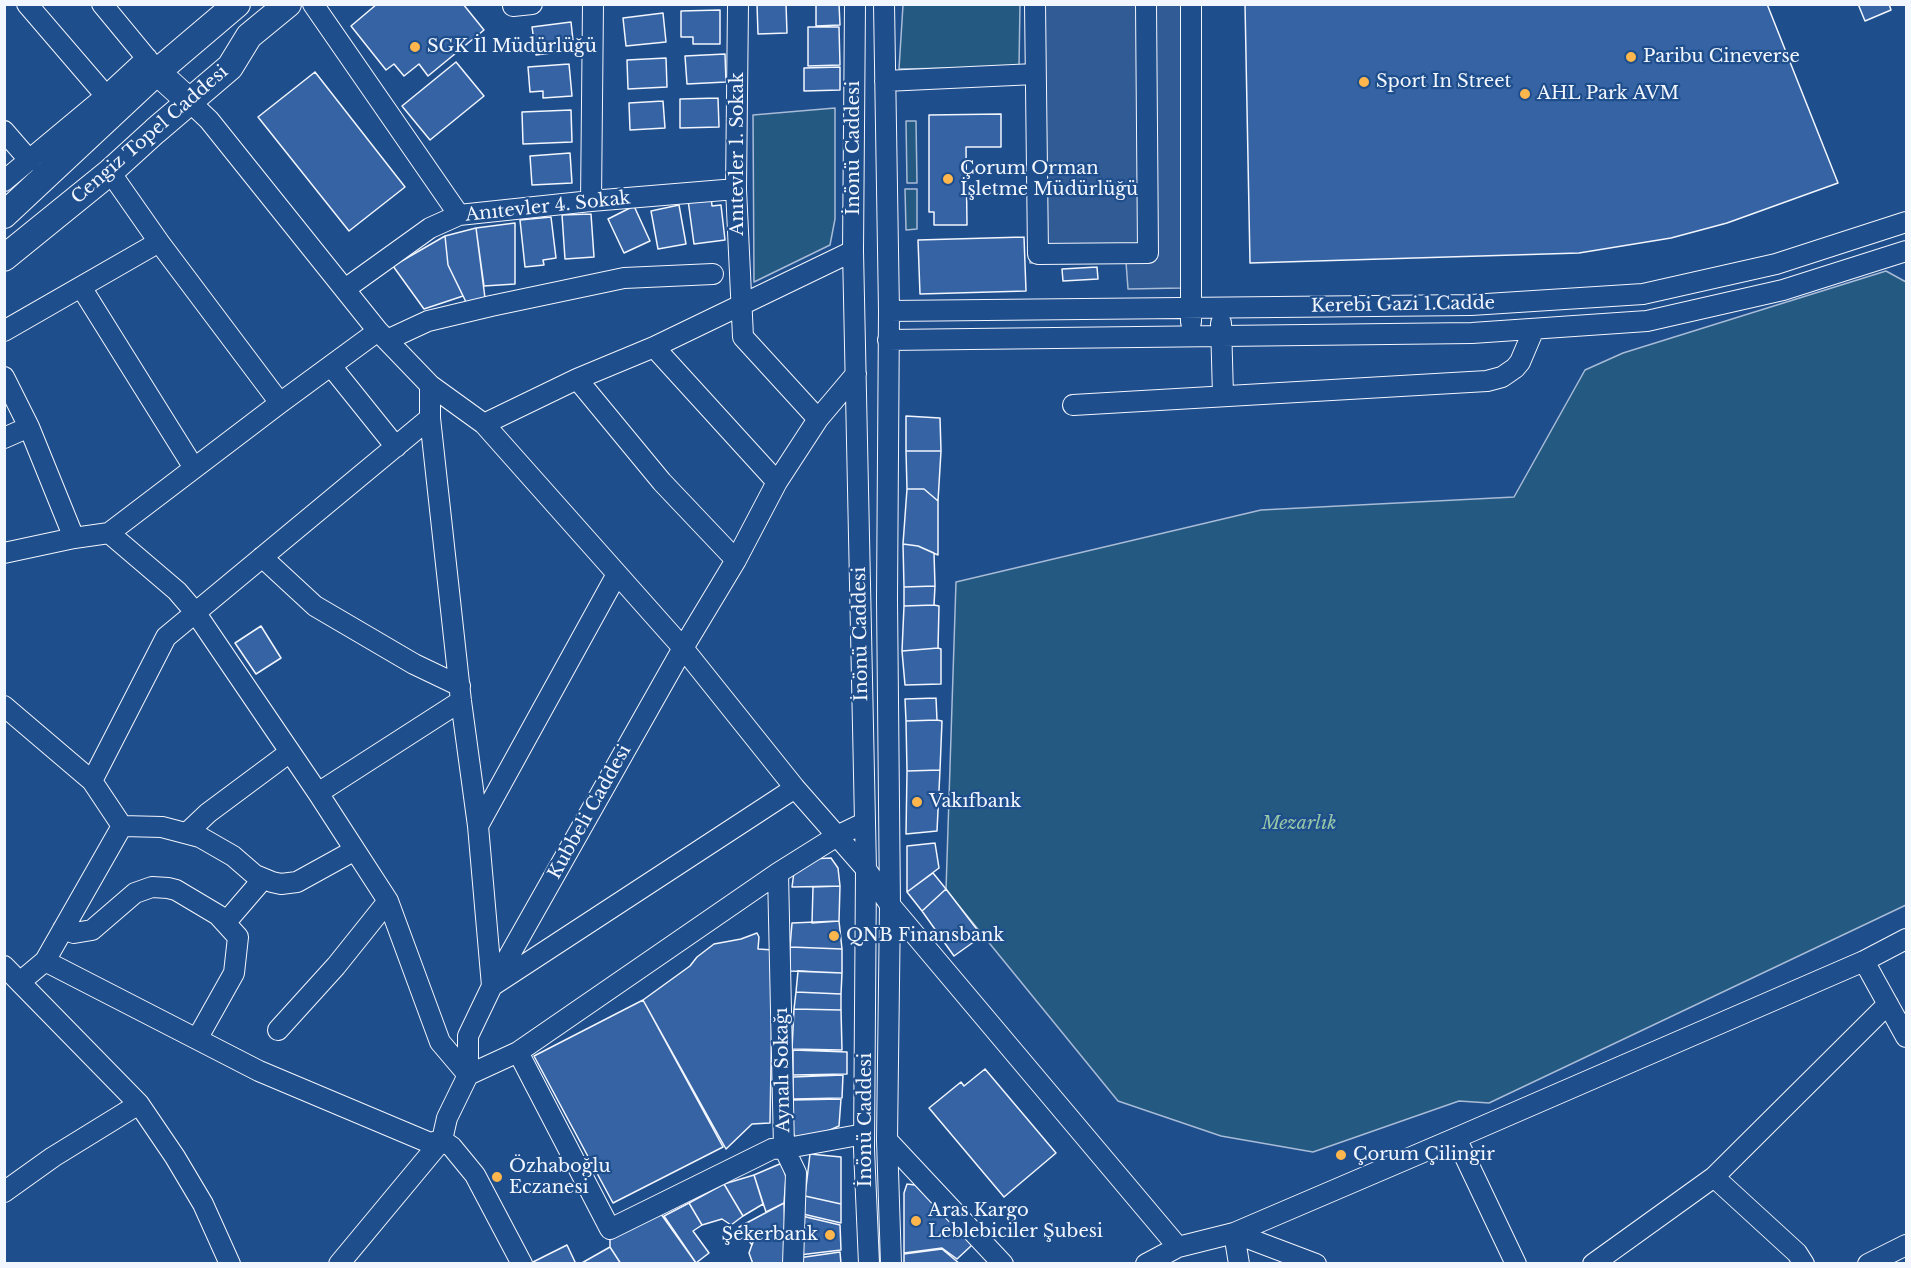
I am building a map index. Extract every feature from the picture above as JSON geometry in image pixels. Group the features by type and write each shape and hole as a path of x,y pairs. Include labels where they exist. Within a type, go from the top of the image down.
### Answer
{"main road":[{"name":"Cengiz Topel Caddesi","path":"4,258 110,172 230,67 249,36 288,4"},
{"name":"Cengiz Topel Caddesi","path":"4,215 152,65 230,7"},
{"path":"152,65 189,101"}],"street":[{"path":"27,4 106,96"},
{"path":"4,181 106,96 152,65 102,4"},
{"path":"313,4 459,215"},
{"path":"591,201 593,4"},
{"name":"Anıtevler 1. Sokak","path":"738,4 736,189 742,337 818,419"},
{"name":"İnönü Caddesi","path":"855,4 853,250 864,823 867,869 864,1134 869,1263"},
{"name":"İnönü Caddesi","path":"884,4 889,311 887,599 890,905 887,1140 891,1263"},
{"path":"1035,4 1038,254 1148,253 1146,4"},
{"path":"1190,337 1191,4"},
{"path":"230,7 249,36"},
{"path":"885,81 1035,74"},
{"path":"189,101 209,120 382,336 430,385 484,424 683,648 795,788 867,869 890,905 1178,1247"},
{"path":"4,131 30,160"},
{"path":"110,172 159,242 280,403"},
{"name":"Anıtevler 4. Sokak","path":"345,289 430,228 459,215 736,189"},
{"name":"Kerebi Gazi 1.Cadde","path":"889,311 1471,306 1643,294 1776,264 1906,222"},
{"path":"4,331 159,242"},
{"path":"484,424 577,379 654,347 853,250"},
{"name":"Kerebi Gazi 1.Cadde","path":"888,340 1472,333 1647,321 1783,290 1906,251"},
{"path":"4,554 109,532 331,366 382,336 428,321 624,278 713,274"},
{"path":"81,287 194,468"},
{"path":"1221,308 1223,396"},
{"path":"1073,405 1495,380 1509,373 1520,362 1534,329"},
{"path":"654,347 777,482"},
{"path":"331,366 396,447"},
{"name":"Kubbeli Caddesi","path":"442,1140 447,1118 468,1075 468,1036 492,986 683,648 736,560 777,482 818,419 856,374"},
{"path":"4,377 29,427 74,538"},
{"path":"577,379 662,482 736,560"},
{"path":"430,385 430,418 478,826 492,986 795,788"},
{"path":"92,781 166,637 430,418"},
{"path":"4,438 29,427"},
{"path":"109,532 177,591 195,612 318,793 388,901 440,1042 468,1075 518,1052 778,873 837,836 864,823"},
{"path":"261,557 315,606 461,694"},
{"path":"478,826 616,574"},
{"path":"318,793 461,694"},
{"path":"4,706 92,781 122,826"},
{"path":"188,832 208,813 290,752"},
{"path":"122,826 162,827 188,832 217,845 263,879 280,884 297,882 355,850"},
{"path":"20,982 45,961 122,826"},
{"name":"Aynalı Sokağı","path":"778,873 784,1148 796,1173 793,1263"},
{"path":"226,922 263,879"},
{"path":"63,929 80,933 92,930 135,893 160,886 184,895 210,909 226,922 238,937 234,973 197,1039"},
{"path":"278,1030 336,966 388,901"},
{"path":"1146,1263 1178,1247 1234,1233 1864,961 1906,939"},
{"path":"45,961 259,1071 430,1143 442,1140 452,1147 475,1174 522,1263"},
{"path":"1864,961 1906,1037"},
{"path":"4,966 139,1104 203,1204 230,1263"},
{"path":"1593,1263 1714,1177 1888,1004"},
{"path":"518,1052 610,1229 772,1149 864,1134"},
{"path":"4,1192 53,1157 139,1104"},
{"path":"1456,1138 1516,1263"},
{"path":"339,1263 442,1140"},
{"path":"887,1140 1003,1263"},
{"path":"1714,1177 1797,1253 1804,1263"},
{"path":"1234,1233 1239,1263"},
{"path":"1234,1233 1316,1263"},
{"path":"1868,1263 1906,1245"}],"green space":[{"path":"903,5 1020,5 1019,67 899,69"},
{"path":"835,108 835,219 830,245 754,282 753,115"},
{"path":"906,121 916,121 917,183 907,183"},
{"path":"905,189 917,189 917,229 906,230"},
{"name":"Mezarlık","path":"1886,271 1906,282 1906,905 1489,1103 1459,1101 1313,1152 1221,1136 1118,1101 946,890 956,582 1261,510 1514,497 1585,370 1623,353"}],"shaded area":[{"path":"1027,5 1182,5 1182,288 1128,289 1126,262 1030,263"}],"building":[{"name":"SGK İl Müdürlüğü","path":"377,4 463,4 484,30 428,76 419,64 404,76 394,64 386,70 351,26"},
{"path":"757,4 786,4 787,33 758,34"},
{"path":"816,4 839,4 840,25 816,26"},
{"name":"AHL Park AVM","path":"1245,4 1767,4 1838,183 1727,223 1671,238 1579,253 1250,263"},
{"path":"1858,4 1889,4 1891,10 1865,21"},
{"path":"720,10 720,44 693,44 693,37 681,37 681,11"},
{"path":"663,13 666,42 626,46 623,18"},
{"path":"571,22 574,50 536,55 532,27"},
{"path":"808,27 839,27 840,65 808,66"},
{"path":"725,54 726,82 687,84 685,56"},
{"path":"666,58 667,87 628,89 627,60"},
{"path":"456,62 484,96 430,140 402,106"},
{"path":"569,64 572,96 543,98 543,91 530,92 528,67"},
{"path":"840,67 840,90 804,91 804,68"},
{"path":"315,72 405,187 349,231 258,117"},
{"path":"718,98 719,127 680,128 680,99"},
{"path":"663,101 665,128 630,130 629,103"},
{"path":"571,110 572,142 523,144 522,112"},
{"name":"Çorum Orman İşletme Müdürlüğü","path":"1001,114 1001,147 966,147 967,225 934,225 934,212 929,212 929,115"},
{"path":"570,153 572,183 532,185 530,156"},
{"path":"711,197 712,206 721,205 725,240 694,244 688,200"},
{"path":"679,205 686,244 658,249 651,211"},
{"path":"634,206 650,241 624,253 608,219"},
{"path":"591,214 594,257 565,259 562,215"},
{"path":"551,217 556,258 543,260 544,265 525,267 520,220"},
{"path":"515,223 515,284 484,286 476,228"},
{"path":"476,228 485,298 467,304 448,265 445,236"},
{"path":"445,236 448,265 463,296 424,309 393,266"},
{"path":"1024,237 1026,291 920,294 918,240"},
{"path":"1097,267 1098,279 1063,281 1062,269"},
{"path":"906,416 940,418 941,451 906,451"},
{"path":"906,451 941,451 938,501 924,489 907,489"},
{"path":"907,489 924,489 938,501 938,555 918,546 903,544"},
{"path":"903,544 918,546 934,553 935,586 904,587"},
{"path":"935,586 934,605 904,606 904,587"},
{"path":"904,606 939,606 938,648 902,651"},
{"path":"261,626 281,658 256,674 235,643"},
{"path":"941,649 941,684 905,685 902,651"},
{"path":"936,698 937,720 906,721 905,699"},
{"path":"906,721 942,721 940,770 907,771"},
{"path":"940,770 937,831 906,834 907,771"},
{"path":"935,843 939,868 907,892 907,846"},
{"path":"831,858 838,868 840,886 792,887 794,872 809,859"},
{"path":"933,873 946,889 922,911 907,892"},
{"path":"840,886 839,921 812,923 813,887"},
{"path":"946,889 982,936 954,956 922,911"},
{"path":"839,921 842,949 790,947 792,923"},
{"path":"757,933 758,949 773,950 770,1123 752,1124 726,1149 643,1000 690,966 697,957 714,944 741,939"},
{"path":"790,947 842,949 842,973 790,971"},
{"path":"798,971 842,973 841,994 796,992"},
{"path":"796,992 841,994 841,1010 794,1009"},
{"path":"643,1000 723,1147 613,1203 534,1056"},
{"path":"794,1009 841,1010 842,1050 792,1049"},
{"path":"793,1050 847,1052 847,1074 793,1075"},
{"path":"985,1069 1056,1153 1004,1197 929,1108 961,1082 964,1086"},
{"path":"843,1075 842,1098 793,1099 793,1077"},
{"path":"841,1099 839,1126 798,1144 788,1121 792,1100"},
{"path":"810,1154 841,1157 841,1204 805,1196"},
{"path":"782,1163 786,1177 784,1203 766,1212 754,1175"},
{"path":"754,1175 763,1204 743,1216 724,1184"},
{"path":"724,1184 743,1216 731,1225 722,1219 702,1225 689,1203"},
{"path":"907,1184 915,1185 972,1245 957,1259 942,1248 904,1253 904,1193"},
{"path":"805,1196 841,1204 841,1223 803,1214"},
{"path":"689,1203 702,1225 693,1231 709,1253 696,1263 664,1216"},
{"path":"784,1203 785,1233 768,1233 754,1239 752,1245 739,1227"},
{"path":"661,1214 696,1263 621,1264 610,1247 610,1239"},
{"path":"802,1216 840,1225 841,1250 799,1255"},
{"path":"768,1233 785,1233 785,1264 753,1264 749,1253 754,1239"},
{"path":"567,1245 576,1264 531,1263"},
{"path":"610,1247 621,1264 580,1264"},
{"path":"942,1249 960,1264 904,1264 904,1254"},
{"path":"840,1252 841,1264 798,1264 798,1258"}],"place":[{"name":"SGK İl Müdürlüğü","path":"415,47"},
{"name":"Paribu Cineverse","path":"1631,57"},
{"name":"Sport In Street","path":"1364,82"},
{"name":"AHL Park AVM","path":"1525,94"},
{"name":"Çorum Orman İşletme Müdürlüğü","path":"948,179"},
{"name":"Vakıfbank","path":"917,802"},
{"name":"QNB Finansbank","path":"834,936"},
{"name":"Çorum Çilingir","path":"1341,1155"},
{"name":"Özhaboğlu Eczanesi","path":"497,1177"},
{"name":"Aras Kargo Leblebiciler Şubesi","path":"916,1221"},
{"name":"Şekerbank","path":"830,1235"}]}
